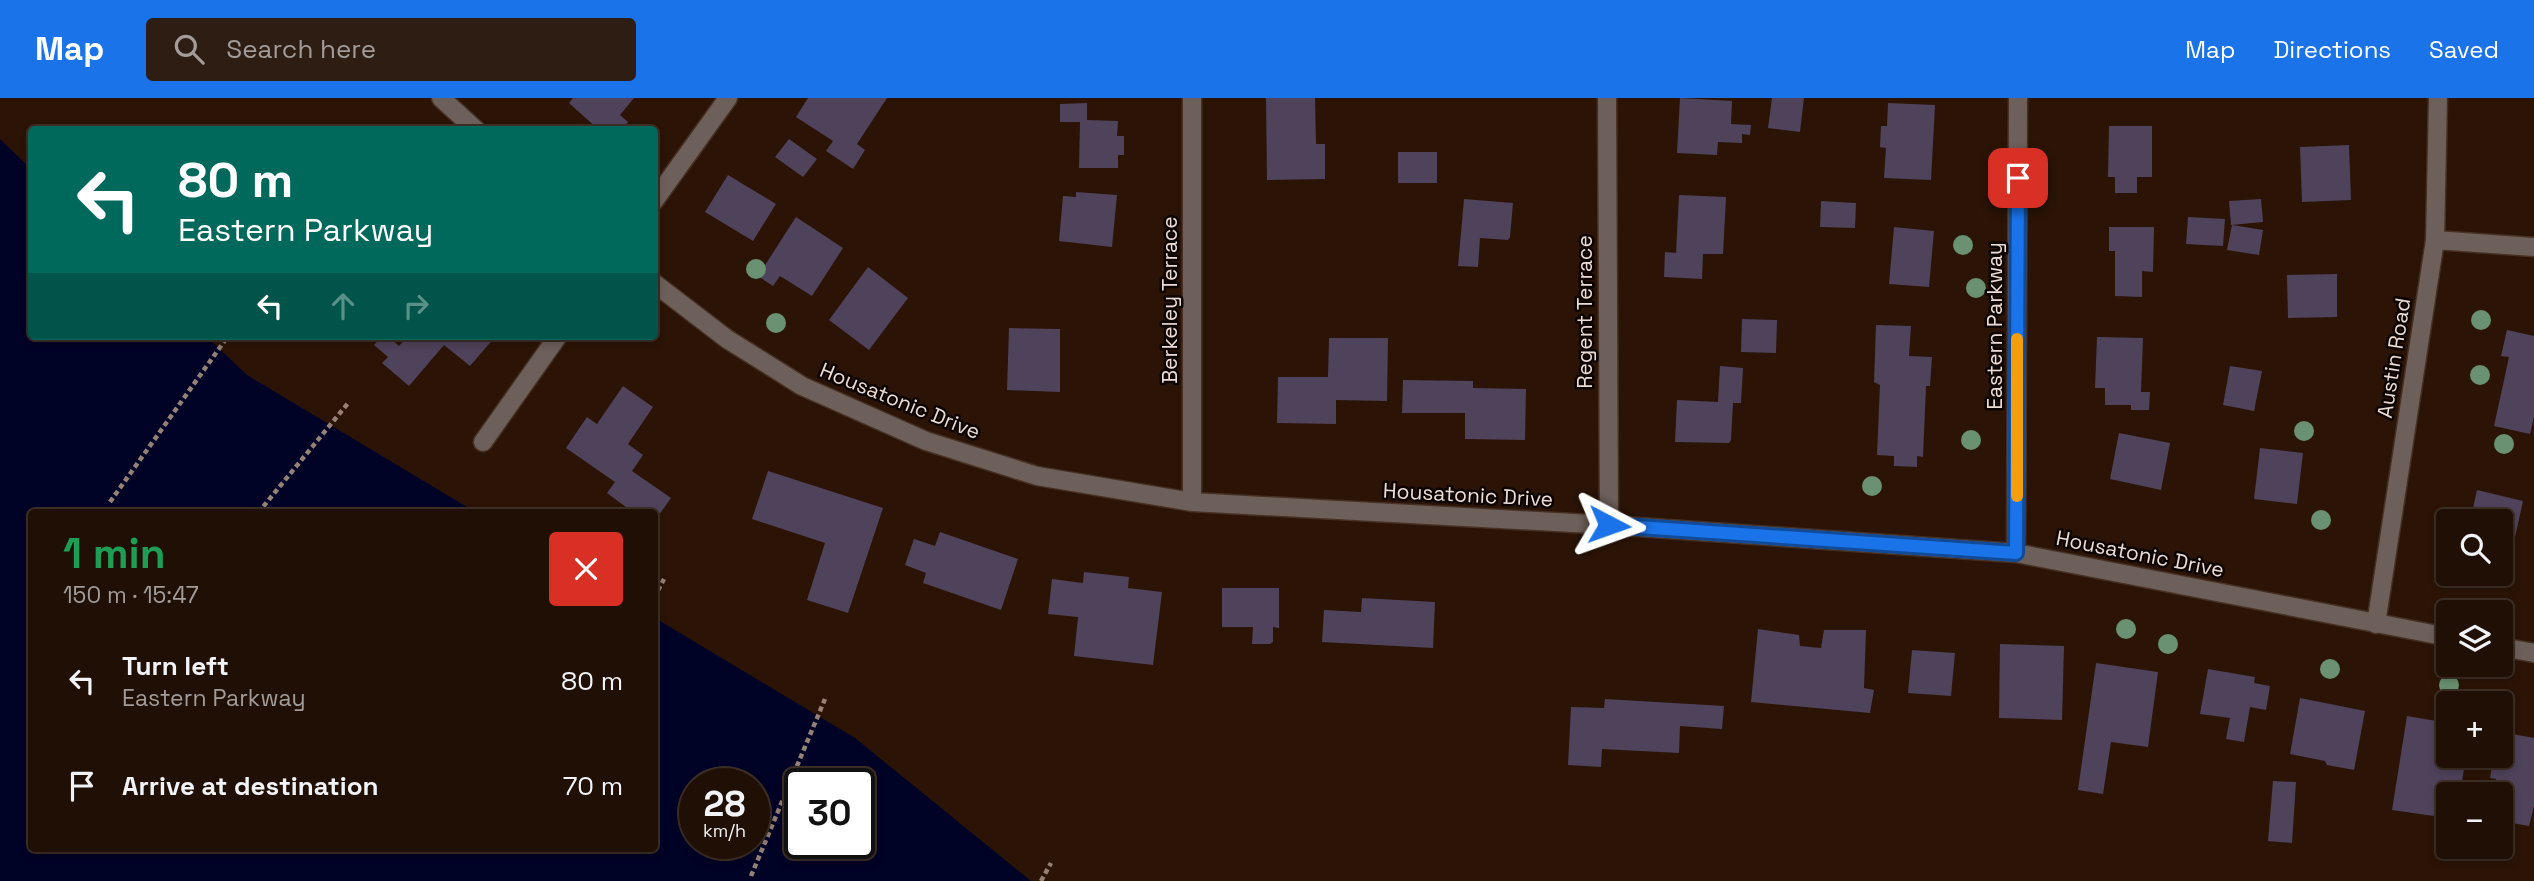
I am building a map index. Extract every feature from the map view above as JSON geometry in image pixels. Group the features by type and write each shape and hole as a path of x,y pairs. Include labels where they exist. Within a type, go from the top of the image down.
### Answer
{"street":[{"path":"440,98 472,126"},
{"path":"658,195 728,98"},
{"name":"Berkeley Terrace","path":"1192,98 1192,502"},
{"name":"Regent Terrace","path":"1607,98 1609,525"},
{"name":"Eastern Parkway","path":"2016,553 2018,98"},
{"name":"Austin Road","path":"2376,624 2435,240 2438,98"},
{"path":"2435,240 2534,247"},
{"name":"Housatonic Drive","path":"658,286 727,339 802,386 926,441 1037,476 1192,502 1609,525 2016,553 2436,635"},
{"path":"483,442 555,340"},
{"path":"2513,649 2534,653"}],"path":[{"path":"110,502 225,340"},
{"path":"261,509 349,402"},
{"path":"658,590 664,579"},
{"path":"751,876 825,699"},
{"path":"1041,881 1051,863"}],"water":[{"path":"0,139 28,166 28,340 210,340 247,375 470,509 28,509 28,852 658,852 658,620 855,738 1031,881 0,881"}],"building":[{"path":"573,98 634,98 620,115 628,122 625,126 595,126 569,103"},
{"path":"808,98 887,98 857,144 865,150 853,169 826,151 833,141 796,117"},
{"path":"1266,98 1315,98 1316,144 1325,144 1325,179 1267,180"},
{"path":"1680,98 1732,101 1731,124 1751,125 1750,135 1742,134 1742,143 1718,142 1717,155 1677,153"},
{"path":"1772,98 1804,98 1800,132 1768,128"},
{"path":"1087,103 1087,120 1118,121 1117,136 1124,136 1124,155 1118,155 1118,168 1079,168 1080,122 1060,122 1060,104"},
{"path":"1888,103 1935,105 1931,180 1884,178 1886,148 1880,147 1881,126 1887,126"},
{"path":"2109,126 2152,126 2152,177 2137,177 2137,193 2115,193 2115,177 2108,177"},
{"path":"789,139 817,159 803,177 775,157"},
{"path":"2349,145 2351,200 2302,202 2300,147"},
{"path":"1398,152 1437,152 1437,183 1398,183"},
{"path":"728,175 776,204 753,241 705,212"},
{"path":"1076,192 1117,195 1112,247 1059,241 1063,196 1076,197"},
{"path":"1679,195 1726,197 1723,254 1703,254 1702,279 1664,277 1665,252 1676,253"},
{"path":"1464,199 1513,203 1510,237 1508,240 1480,238 1478,267 1458,266"},
{"path":"2261,199 2263,222 2231,225 2229,201"},
{"path":"1821,201 1856,203 1855,228 1820,227"},
{"path":"796,217 843,248 812,296 780,276 773,286 758,276"},
{"path":"2188,217 2225,219 2223,246 2186,244"},
{"path":"2232,225 2263,230 2259,255 2227,250"},
{"path":"1894,227 1934,231 1929,287 1889,284"},
{"path":"2109,227 2154,227 2153,272 2142,271 2142,297 2115,296 2115,251 2109,251"},
{"path":"868,267 908,298 869,350 829,320"},
{"path":"2337,274 2337,317 2288,318 2287,275"},
{"path":"1742,319 1777,320 1776,353 1741,352"},
{"path":"1876,325 1911,326 1909,356 1932,357 1930,386 1926,386 1923,457 1917,456 1917,467 1894,466 1894,456 1877,455 1880,385 1874,382"},
{"path":"1009,328 1060,329 1060,392 1007,390"},
{"path":"2507,330 2534,336 2534,417 2530,434 2494,426 2509,357 2501,356"},
{"path":"2097,337 2143,338 2141,392 2150,392 2149,410 2131,410 2131,405 2105,405 2105,388 2095,388"},
{"path":"1329,338 1388,338 1387,401 1336,400 1336,424 1277,423 1278,377 1328,377"},
{"path":"378,340 392,340 399,346 404,340 492,340 470,366 444,345 409,386 382,363 388,357 374,345"},
{"path":"1720,366 1743,368 1741,403 1733,403 1731,440 1729,443 1675,442 1677,400 1718,402"},
{"path":"2230,366 2262,371 2254,411 2223,405"},
{"path":"1403,380 1473,381 1473,388 1526,389 1525,440 1465,439 1465,413 1402,413"},
{"path":"623,386 653,407 628,444 643,455 632,471 671,498 658,516 658,509 629,509 607,493 615,482 566,448 587,417 597,424"},
{"path":"2119,433 2170,443 2161,490 2110,479"},
{"path":"2260,448 2303,453 2297,504 2254,499"},
{"path":"768,471 883,508 848,613 807,600 825,543 752,519"},
{"path":"2477,490 2523,501 2513,546 2513,509 2473,509"},
{"path":"940,532 1018,559 1001,610 923,583 926,573 905,565 914,539 935,546"},
{"path":"1084,572 1129,577 1128,588 1162,592 1153,665 1074,656 1078,617 1048,614 1052,579 1083,583"},
{"path":"1222,588 1279,588 1279,628 1273,627 1273,642 1252,644 1253,627 1222,627"},
{"path":"1362,598 1435,602 1433,648 1322,642 1324,610 1361,612"},
{"path":"1758,629 1799,635 1800,646 1821,648 1824,630 1866,630 1864,688 1874,690 1870,713 1751,702"},
{"path":"2000,644 2064,646 2062,720 1999,718"},
{"path":"1912,650 1955,653 1951,696 1908,693"},
{"path":"2096,663 2158,672 2148,747 2111,742 2103,794 2078,790"},
{"path":"2208,669 2255,677 2254,683 2270,686 2266,710 2250,707 2244,742 2226,739 2230,718 2200,714"},
{"path":"2300,698 2365,711 2354,770 2290,754"},
{"path":"1605,699 1724,706 1722,729 1680,726 1679,753 1602,749 1601,767 1568,765 1571,707 1604,708"},
{"path":"2407,716 2436,721 2436,768 2464,768 2462,782 2436,782 2436,816 2392,810"},
{"path":"2513,734 2534,738 2534,806 2529,826 2513,823 2513,782 2495,782 2496,779 2490,778 2492,768 2513,768"},
{"path":"2273,781 2296,782 2292,843 2268,841"}],"slow traffic":[{"path":"2017,339 2017,496"}],"route":[{"path":"1609,525 2016,553 2018,178"}]}
